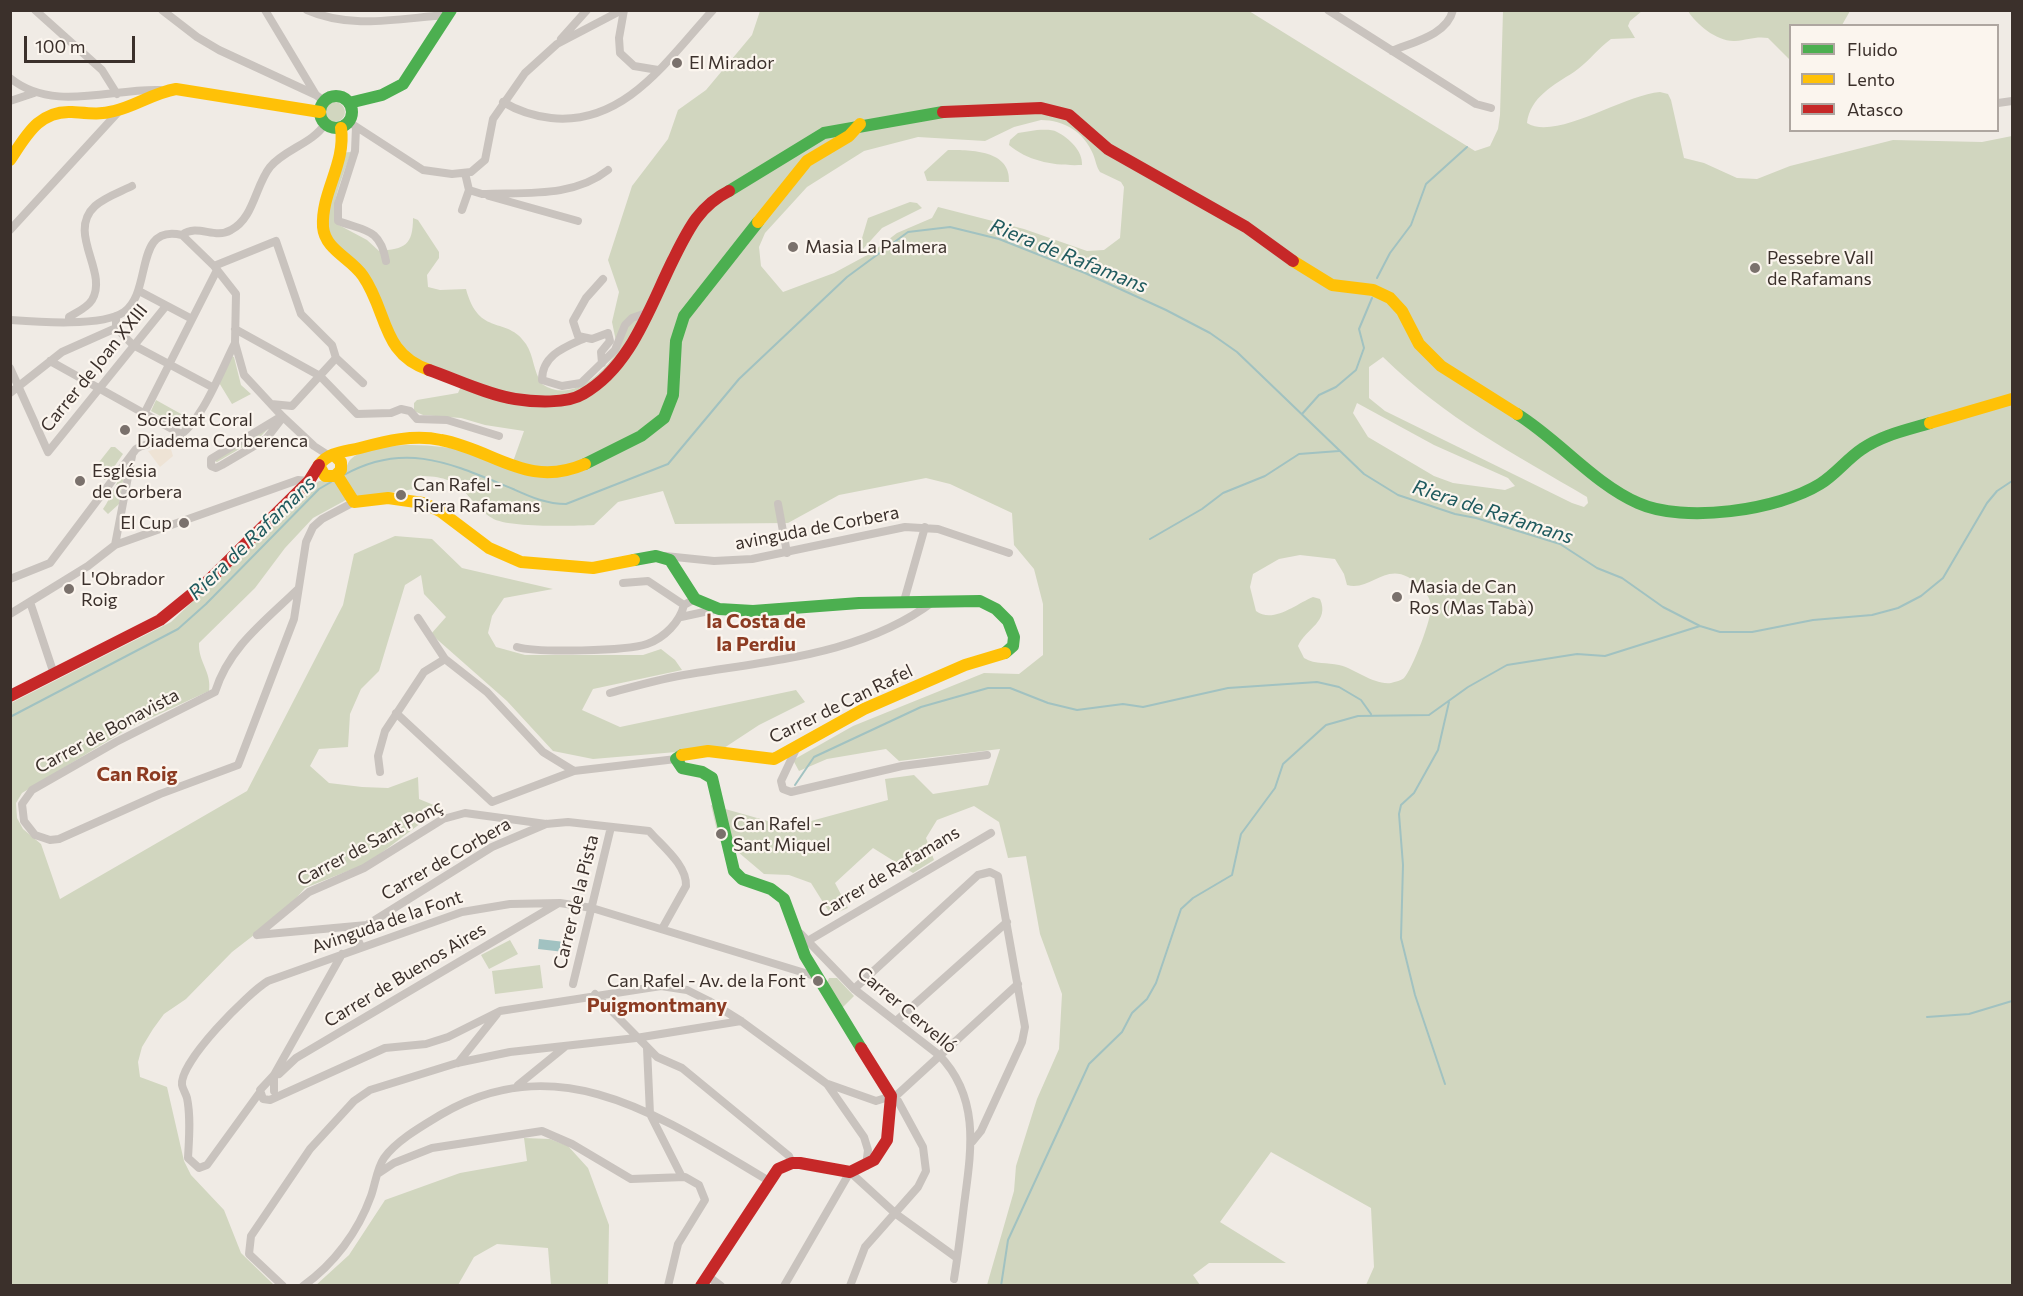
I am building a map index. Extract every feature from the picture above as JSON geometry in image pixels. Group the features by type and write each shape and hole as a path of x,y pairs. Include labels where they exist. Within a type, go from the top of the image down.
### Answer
{"street":[{"path":"35,10 102,70 117,94"},
{"path":"162,10 197,38 316,98"},
{"path":"265,10 316,98 325,124 333,129 349,125 423,170 465,173 476,170 485,160 491,125 503,102 525,73 557,44 586,10"},
{"path":"307,10 324,18 359,22 449,13"},
{"path":"557,44 623,10"},
{"path":"623,10 619,38 620,53 634,66 658,70"},
{"path":"503,102 544,117 580,118 619,105 658,70 713,10"},
{"path":"1328,10 1476,104 1491,108"},
{"path":"1392,51 1438,32 1447,24 1453,10"},
{"path":"10,101 34,93 74,96 189,89 316,98 336,96 349,103 382,95 403,84 449,13"},
{"path":"10,78 34,93"},
{"path":"10,160 30,131 45,117 64,111 101,114 121,109 160,90"},
{"path":"349,103 351,112 349,125 323,219 326,239 333,249 358,268 395,348 412,364 515,399 534,401 570,398 590,390 618,364 649,312 690,225 711,200 777,164 813,138 860,124 945,110 991,111 1041,108 1069,115 1108,149 1246,227 1315,277 1332,285 1373,290 1390,298 1401,311 1419,344 1441,366 1522,417 1624,496 1648,508 1715,511 1745,509 1776,502 1820,483 1878,439 2013,399"},
{"path":"10,230 121,109"},
{"path":"101,114 105,127"},
{"path":"10,320 69,322 111,317 126,310 139,291 152,242 162,235 183,235 195,230 221,234 241,223 269,169 317,134 325,124"},
{"path":"10,696 160,620 208,581 309,481 348,452 378,441 430,438 451,441 509,465 556,474 581,467 645,433 661,422 669,407 675,336 684,316 807,161 822,149 853,134 860,124"},
{"path":"349,125 355,151 338,204 338,221 372,232 380,239 386,261"},
{"path":"486,194 570,189 588,183 608,170"},
{"path":"462,210 469,190 465,173"},
{"path":"69,322 69,317 90,303 95,291 85,235 88,216 101,201 132,186"},
{"path":"469,190 578,221"},
{"path":"183,235 216,268 236,294 235,343 244,375 314,446 351,499 388,498 423,503 440,510 489,548 521,562 593,568 656,555 664,556 670,560 690,602"},
{"path":"144,414 170,366 216,268 276,241 301,314 332,345 336,358 363,382"},
{"path":"602,363 601,352 610,341 608,333 592,339 578,336 573,321 586,298 603,279"},
{"path":"139,291 192,319"},
{"name":"Carrer de Joan XXIII","path":"19,386 48,452 97,388 166,306"},
{"path":"585,338 556,352 549,358 542,370 542,380 562,386 574,385 586,379 620,343 625,325 632,318 649,312"},
{"path":"111,317 115,328 133,345 212,387"},
{"path":"10,393 62,352 115,328"},
{"path":"235,329 320,376 357,414 391,413 397,409 405,409 417,419 447,420 499,436"},
{"path":"10,579 50,563 132,453 145,443 170,441 191,425 235,343"},
{"path":"271,404 292,406 336,358"},
{"path":"50,361 181,434"},
{"path":"10,368 19,386"},
{"path":"283,416 266,439 216,468 211,466 211,459 283,416"},
{"path":"115,545 132,453"},
{"path":"10,614 115,545 298,480 309,481"},
{"name":"Carrer de Bonavista","path":"298,589 231,655 222,670 215,692 116,742 32,790 22,804 24,821 35,835 50,840 67,837 160,794 238,765 294,619 298,589 303,576 306,542 313,527 351,499"},
{"path":"778,504 788,553"},
{"name":"avinguda de Corbera","path":"664,556 732,561 788,553 905,527 925,527 1009,553"},
{"path":"904,601 925,527"},
{"path":"623,583 648,581 690,602"},
{"name":"Carrer de Can Rafel","path":"676,759 681,754 702,753 739,754 766,760 864,709 965,665 1008,652 1013,646 1014,631 1009,622 989,604 971,599 904,601 761,611 719,609 690,602"},
{"path":"610,693 688,674 801,657 894,627 934,601"},
{"path":"30,602 54,674"},
{"path":"517,647 564,649 648,644 681,618 690,602"},
{"path":"681,618 719,609"},
{"path":"418,618 445,659 487,692 543,752 574,771"},
{"path":"380,772 380,744 396,713 424,672 445,659"},
{"path":"396,713 492,802 504,816"},
{"path":"799,744 781,781 783,789 791,792 902,766 987,755"},
{"path":"492,802 574,771 676,759 679,766 708,775 715,783 734,871 742,879 779,894 787,904 800,945 891,1096 898,1101 923,1147 927,1162 926,1171 918,1187 865,1247 850,1286"},
{"name":"Carrer de Sant Ponç","path":"257,935 309,892 364,868 443,819 465,813 504,816 546,824"},
{"path":"546,824 568,822 649,831 683,869 686,886 662,929"},
{"name":"Carrer de Corbera","path":"257,935 367,925 492,848 546,824"},
{"name":"Carrer de la Pista","path":"573,984 611,827"},
{"name":"Carrer de Rafamans","path":"806,942 991,833"},
{"path":"854,989 978,875 990,872 998,876 1025,1027 1022,1042 981,1131 972,1142"},
{"name":"Avinguda de la Font","path":"270,1089 250,1105 207,1165 199,1168 193,1165 189,1158 187,1097 182,1085 192,1059 253,990 268,981 462,912 510,904 560,903 592,908 818,977"},
{"name":"Carrer de Buenos Aires","path":"270,1089 283,1068 296,1058 560,903"},
{"path":"896,1021 1007,922"},
{"name":"Carrer Cervelló","path":"794,924 806,942 854,989 939,1055 949,1066 960,1085 972,1142 954,1279"},
{"path":"353,928 362,947"},
{"path":"342,954 270,1089 286,1092 385,1048 426,1044 498,1012 595,994 661,986 687,990 741,1021 827,1084 876,1101 898,1094 1018,984"},
{"path":"595,994 657,1057 682,1068 789,1156 792,1163"},
{"path":"457,1063 498,1012"},
{"path":"284,1286 249,1254 250,1236 310,1149 354,1101 370,1090 457,1063 510,1052 636,1038 741,1021"},
{"path":"518,1086 568,1045"},
{"path":"647,1048 650,1114 682,1177"},
{"path":"827,1084 864,1137 868,1150 866,1166"},
{"path":"303,1286 344,1248 370,1200 384,1158 400,1143 435,1118 468,1099 518,1086 567,1086 589,1090 650,1114 769,1180"},
{"path":"721,1286 704,1280 778,1169 792,1163 850,1172 866,1166 885,1147 891,1096"},
{"path":"379,1174 394,1163 432,1148 542,1131 573,1143 631,1179 682,1177 699,1185 705,1200 678,1245 668,1286"},
{"path":"850,1172 896,1214 957,1258"},
{"path":"784,1286 850,1172"}],"green space":[{"path":"760,11 1249,11 1475,151 1490,146 1498,129 1503,11 1642,11 1630,21 1628,26 1635,38 1611,39 1578,69 1538,99 1529,114 1527,123 1540,127 1555,126 1660,92 1668,94 1671,100 1684,158 1704,163 1737,178 1757,179 1790,166 1893,140 1982,142 2012,136 2012,1285 1366,1285 1374,1267 1371,1208 1271,1152 1220,1222 1286,1263 1209,1263 1193,1275 1200,1285 987,1285 1014,1191 1016,1166 1037,1099 1059,1049 1062,994 1040,934 1026,856 1008,858 999,822 974,806 937,820 926,838 934,860 913,873 873,848 835,883 848,908 831,915 811,883 789,875 764,874 718,835 711,805 789,827 888,800 885,779 914,775 933,794 988,785 1000,749 899,761 886,749 827,759 799,771 793,760 853,726 984,673 1019,674 1043,655 1043,604 1034,569 1014,545 1012,513 950,484 926,478 839,495 788,523 675,524 663,491 618,502 594,525 526,525 492,518 457,485 437,477 423,476 414,489 346,500 313,518 285,548 255,588 199,643 199,650 209,678 209,691 131,727 22,793 16,803 17,818 23,829 41,844 60,899 247,791 343,605 354,554 395,536 432,539 462,568 553,589 504,598 492,616 488,633 496,647 525,655 643,655 661,649 675,660 682,670 593,689 582,710 620,727 796,690 805,702 759,725 724,748 593,759 553,751 507,701 431,634 446,617 424,594 421,575 405,585 379,671 361,689 350,714 348,747 319,749 310,766 329,783 362,787 388,788 418,777 419,799 441,808 368,863 305,888 285,911 232,952 186,999 164,1014 142,1047 138,1062 140,1077 167,1087 184,1161 191,1175 224,1210 241,1253 274,1285 11,1286 11,703 171,622 319,481 332,482 345,477 350,460 360,453 389,446 424,445 467,452 510,470 524,431 485,425 461,418 423,415 414,411 414,403 417,400 458,393 462,384 413,368 354,271 321,240 338,153 351,152 334,209 337,224 367,240 379,251 395,249 406,244 413,227 413,218 418,220 439,252 439,258 427,275 428,287 440,290 466,289 478,314 518,335 526,344 542,384 564,391 575,388 595,377 618,351 612,322 619,292 608,260 632,186 668,139 678,110 706,90 752,35","holes":["1041,120 1058,122 1072,129 1084,139 1100,172 1121,182 1124,187 1120,238 1104,250 1087,251 1024,229 938,207 932,218 897,233 871,253 834,273 783,292 761,266 759,247 765,233 807,187 864,151 918,137 985,141 1014,127","1383,357 1431,399 1456,417 1587,497 1588,503 1584,507 1572,503 1385,411 1369,398 1369,367","1357,403 1434,445 1508,478 1515,486 1505,490 1453,483 1434,476 1368,437 1353,413","1300,555 1335,559 1344,574 1347,585 1355,586 1392,574 1408,577 1420,585 1428,596 1431,611 1421,643 1404,678 1391,683 1378,682 1339,665 1304,658 1298,646 1320,619 1322,614 1320,599 1313,597 1277,614 1270,615 1256,611 1250,587 1253,574 1279,559"]},
{"path":"1688,11 1850,11 1843,24 1789,24 1789,59 1768,38 1728,41 1714,35 1696,21"},
{"path":"335,102 342,105 345,112 342,119 335,122 328,119 325,112 328,105"},
{"path":"1053,130 1066,138 1078,150 1082,165 1043,162 1009,145 1010,140 1018,133"},
{"path":"948,150 968,150 997,158 1008,171 1009,182 927,181 924,172"},
{"path":"910,202 917,203 922,208 882,228 863,249 860,245 868,218"},
{"path":"231,356 234,357 241,385 251,394 232,404 218,381"},
{"path":"156,400 190,419 185,429 151,411"},
{"path":"269,428 260,437 217,462 214,461"},
{"path":"111,447 115,447 123,454 105,480 92,471"},
{"path":"125,470 119,504 108,514 103,509"},
{"path":"510,940 518,954 489,969 481,955"},
{"path":"540,965 543,988 495,994 492,971"},
{"path":"829,978 837,978 854,996 842,1008 827,983"},
{"path":"524,1138 550,1139 568,1146 588,1168 609,1225 608,1285 551,1285 548,1248 497,1244 474,1257 458,1285 315,1286 349,1255 385,1200 460,1173 527,1161"}],"shaded area":[{"path":"170,446 173,456 160,467 148,451"}],"water":[{"path":"539,939 565,942 564,952 538,949"}],"waterway":[{"path":"1377,278 1390,253 1411,225 1426,184 1467,147"},
{"name":"Riera de Rafamans","path":"344,475 388,459 430,460 470,472 539,500 566,504 668,464 739,379 847,277 908,232 950,227 999,239 1085,273 1210,333 1237,352 1364,474 1398,495 1560,544 1597,568 1622,578 1663,607 1700,626 1720,632 1752,632 1813,620 1872,615 1898,608 1921,596 1943,578 1987,503 1997,491 2012,481"},
{"path":"1302,414 1319,395 1336,387 1356,370 1364,348 1359,329 1372,298"},
{"path":"1150,539 1202,509 1223,493 1265,476 1299,454 1339,451"},
{"name":"Riera de Rafamans","path":"10,717 178,629 206,604 319,489 331,482"},
{"path":"1001,1286 1008,1240 1089,1064 1122,1032 1132,1013 1147,999 1156,983 1181,909 1193,898 1232,875 1241,834 1275,788 1283,764 1326,725 1358,716 1429,715 1468,687 1507,665 1577,654 1605,656 1700,626"},
{"path":"795,785 814,757 921,707 988,688 1010,688 1048,703 1077,710 1123,704 1143,707 1228,688 1317,682 1339,687 1361,700 1371,714"},
{"path":"1445,1084 1415,995 1401,938 1403,865 1399,814 1401,805 1414,793 1438,750 1449,702"},
{"path":"1927,1017 1969,1014 2012,1001"}],"traffic: fast":[{"path":"349,103 382,95 403,84 451,10"},
{"path":"336,96 347,101 352,112 347,123 336,128 325,123 320,112 325,101 336,96"},
{"path":"729,191 824,133 943,112"},
{"path":"585,464 641,436 664,418 673,395 676,341 684,316 758,222"},
{"path":"1517,414 1591,473 1622,494 1638,503 1680,513 1730,511 1780,501 1820,484 1870,444 1895,433 1930,423"},
{"path":"634,560 656,556 670,560 695,599 719,609 753,611 859,603 980,601 996,609 1008,621 1014,637 1013,646 1005,653"},
{"path":"682,755 676,759 682,768 702,772 712,778 734,871 742,879 771,889 784,899 805,956 861,1048"}],"traffic: slow":[{"path":"10,160 35,126 51,115 72,112 109,112 176,89 320,112"},
{"path":"758,222 807,161 849,136 860,124"},
{"path":"341,128 340,154 323,214 325,235 333,248 363,276 387,330 402,354 413,363 429,370"},
{"path":"1293,261 1332,285 1373,290 1390,298 1402,311 1419,344 1441,366 1517,414"},
{"path":"1930,423 2012,399"},
{"path":"335,456 341,462 341,470 335,476 325,476 319,465 332,455 410,438 431,438 460,445 528,470 564,471 585,464"},
{"path":"337,475 354,502 388,498 423,503 440,511 489,548 521,562 593,568 634,560"},
{"path":"682,755 708,751 774,759 864,709 965,665 1005,653"}],"traffic: jam":[{"path":"943,112 1041,108 1069,115 1108,149 1246,227 1293,261"},
{"path":"429,370 515,399 559,401 583,394 600,382 627,352 689,229 710,204 729,191"},
{"path":"10,696 160,620 208,581 309,481 319,465"},
{"path":"701,1286 778,1169 792,1163 800,1163 850,1172 874,1160 887,1140 891,1096 861,1048"}],"place":[{"name":"El Mirador","path":"677,63"},
{"name":"Masia La Palmera","path":"793,247"},
{"name":"Pessebre Vall de Rafamans","path":"1755,268"},
{"name":"Societat Coral Diadema Corberenca","path":"125,430"},
{"name":"Església de Corbera","path":"80,481"},
{"name":"Can Rafel - Riera Rafamans","path":"401,495"},
{"name":"El Cup","path":"184,523"},
{"name":"L'Obrador Roig","path":"69,589"},
{"name":"Masia de Can Ros (Mas Tabà)","path":"1397,597"},
{"name":"Can Rafel - Sant Miquel","path":"721,834"},
{"name":"Can Rafel - Av. de la Font","path":"818,981"}],"district":[{"name":"la Costa de la Perdiu","path":"756,632"},
{"name":"Can Roig","path":"137,774"},
{"name":"Puigmontmany","path":"657,1005"}]}
